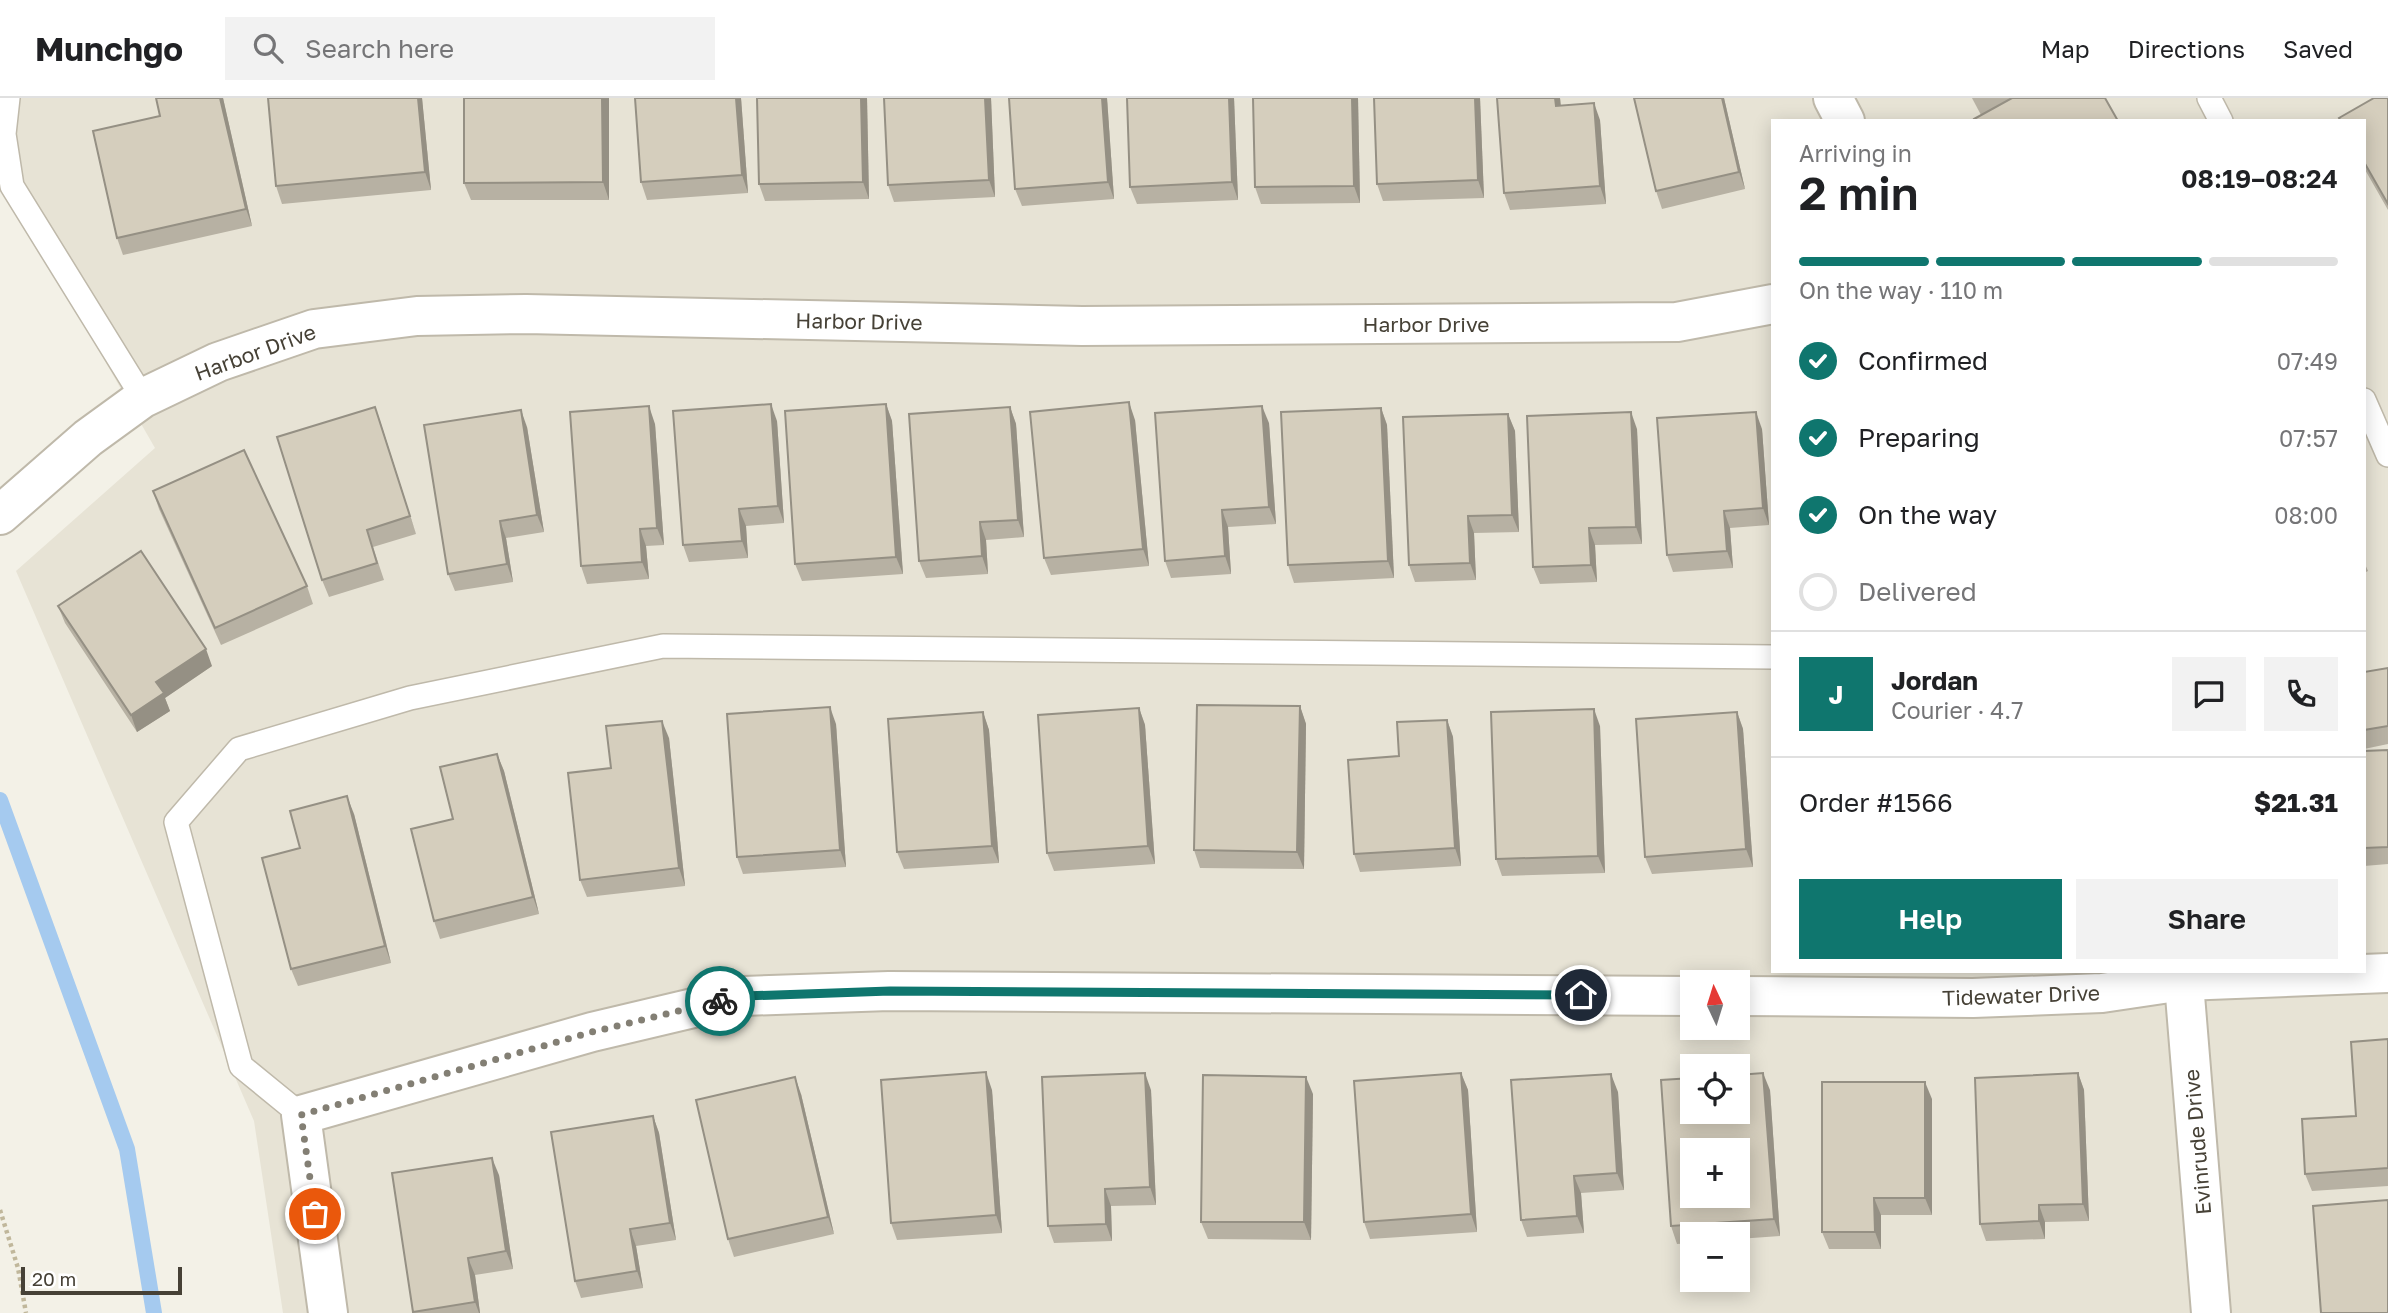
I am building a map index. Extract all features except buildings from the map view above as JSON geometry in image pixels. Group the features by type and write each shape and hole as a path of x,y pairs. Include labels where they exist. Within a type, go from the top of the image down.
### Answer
{"street":[{"path":"1833,98 1844,119"},
{"name":"Harbor Drive","path":"0,515 88,438 143,398 218,362 314,329 417,316 526,314 1082,326 1650,322 1677,321 1771,304"},
{"name":"Tidewater Drive","path":"1750,996 1973,998 2102,993 2183,976 2388,973"},
{"name":"Evinrude Drive","path":"2183,976 2211,1313"},
{"path":"328,1313 301,1115 592,1032 744,996 903,991 1680,996"}],"lane":[{"path":"8,98 4,134 12,186 143,398"},
{"path":"2209,98 2220,119"},
{"path":"2366,405 2388,455"},
{"path":"301,1115 241,1066 176,822 239,749 410,698 663,646 1771,657"}],"path":[{"path":"0,1210 18,1268 26,1313"}],"shaded area":[{"path":"0,98 2388,98 2388,1313 283,1313 254,1121 16,571 155,448 0,179"}],"waterway":[{"path":"0,800 127,1149 154,1313"}],"way so far":[{"path":"315,1214 301,1115 592,1032 720,1001"}],"route":[{"path":"720,1001 744,996 890,991 1581,995"}]}
